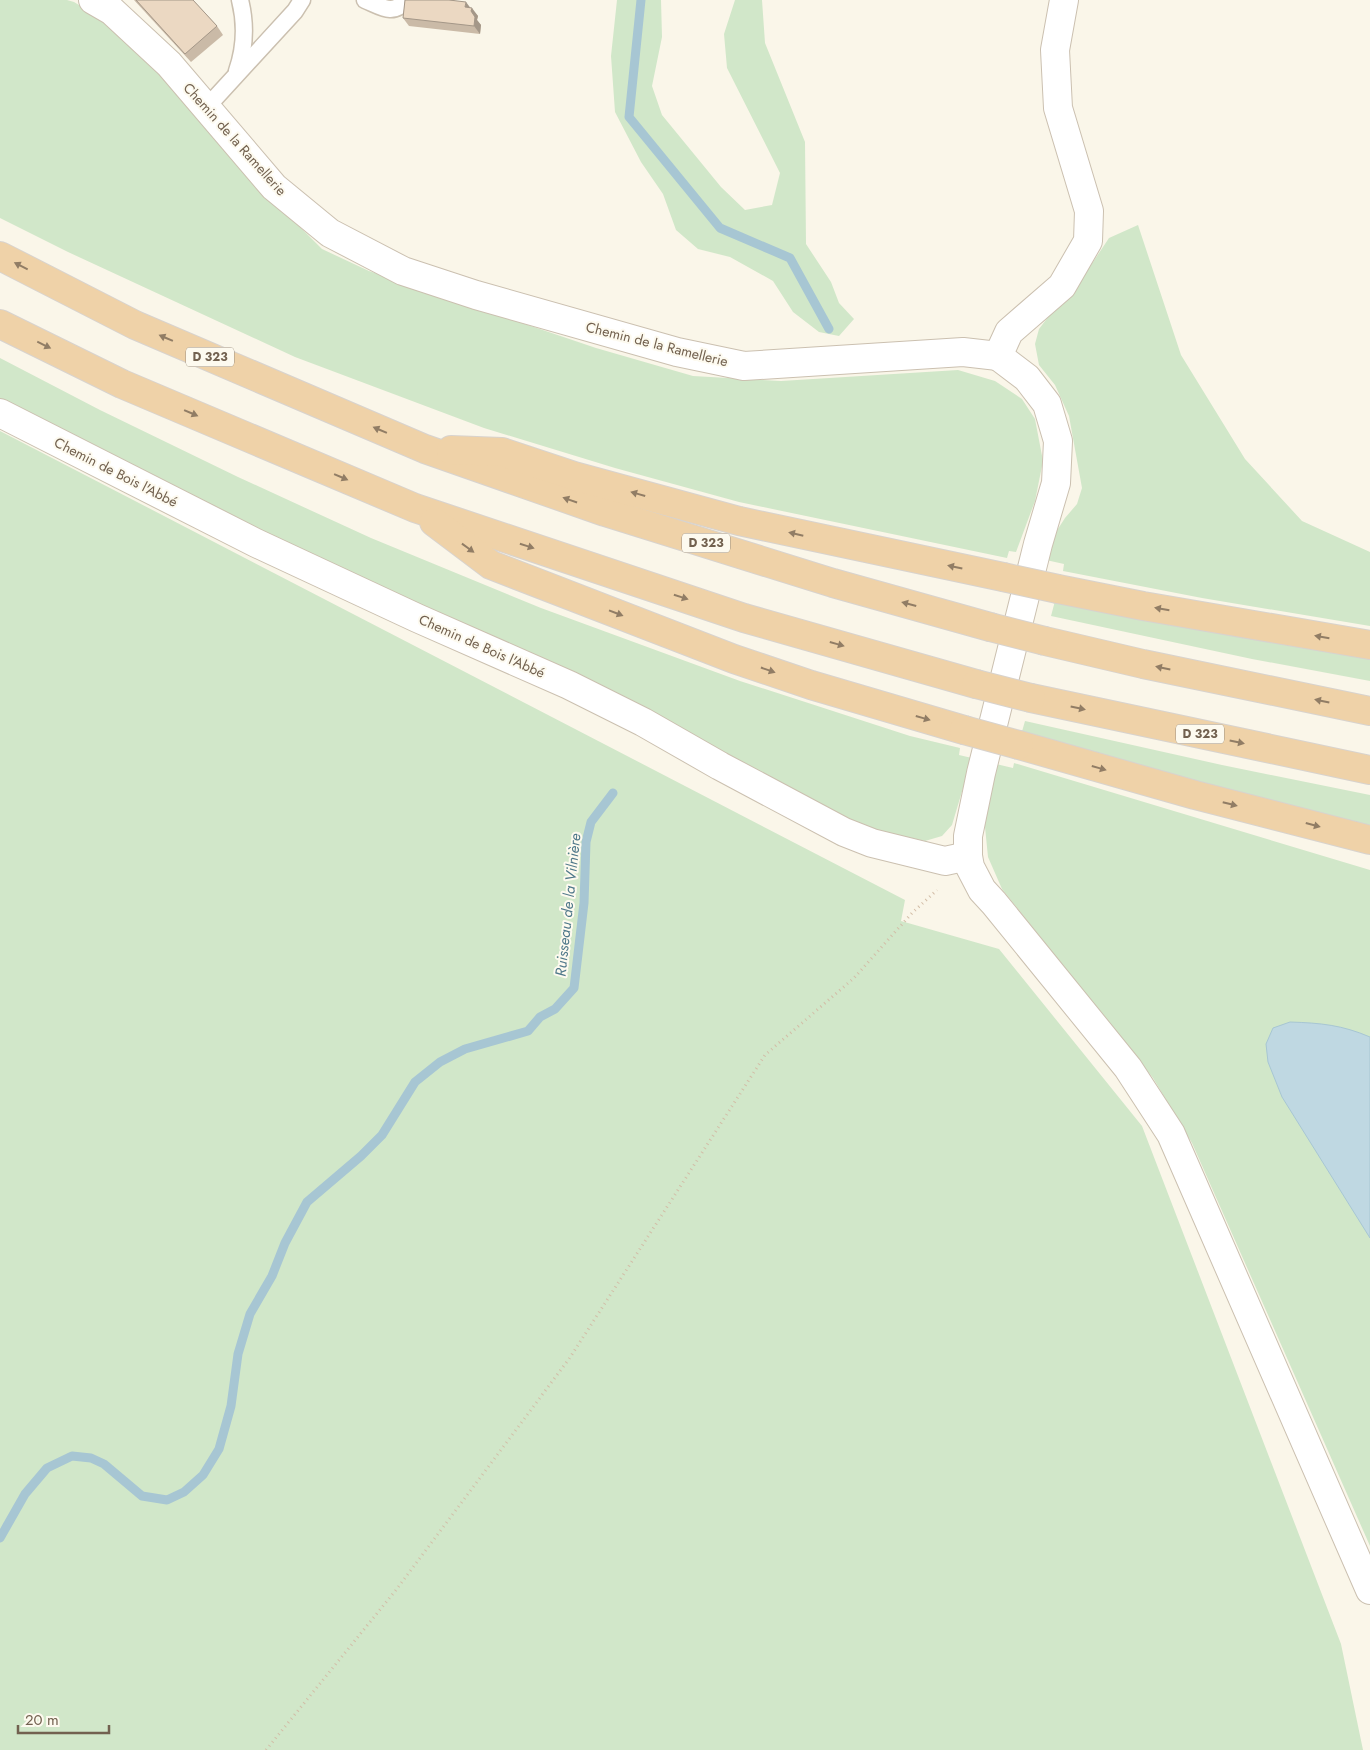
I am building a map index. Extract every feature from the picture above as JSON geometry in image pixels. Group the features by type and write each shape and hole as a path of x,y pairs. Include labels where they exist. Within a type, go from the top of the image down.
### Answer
{"highway":[{"name":"D 323","path":"0,256 135,325 425,449 615,515 833,583 990,627 1143,664 1370,711"},
{"name":"D 323","path":"0,324 122,384 414,508 744,618 1031,698 1370,770"},
{"path":"425,449 502,452 574,476 739,521 1152,608 1370,645"},
{"path":"414,508 492,565 734,658 820,688 1195,795 1370,840"}],"street":[{"name":"Chemin de la Ramellerie","path":"93,0 112,11 169,64 274,186 330,233 403,271 476,296 677,352 744,366 964,352 998,356"},
{"path":"1064,0 1055,50 1058,108 1090,211 1088,241 1062,286 1009,332 998,356 1026,378 1047,404 1058,441 1056,482 1038,544 981,773 968,836 968,856 974,877 982,890 1128,1068 1171,1134 1370,1590"},
{"name":"Chemin de Bois l'Abbé","path":"0,413 256,543 416,618 569,684 643,722 720,766 844,832 872,843 945,861 968,856"}],"lane":[{"path":"236,76 244,43 244,26 240,0"},
{"path":"206,108 302,0"},
{"path":"365,0 382,9 389,10 396,9 406,0"}],"path":[{"path":"266,1750 396,1590 568,1359 765,1055 854,978 912,914 944,885 968,856"}],"green space":[{"path":"0,0 67,0 74,2 99,17 157,69 272,199 322,249 369,271 596,348 693,376 781,381 958,370 995,381 1022,399 1035,419 1043,461 1035,501 1016,552 1009,551 1007,558 739,502 615,468 484,428 295,357 68,252 0,218"},
{"path":"617,0 661,0 662,37 652,86 662,115 721,187 745,210 772,205 780,173 727,68 724,34 735,0 762,0 765,43 805,142 806,244 831,282 839,303 854,319 839,336 819,332 793,312 773,281 730,257 698,249 676,230 663,194 641,162 615,112 611,56"},
{"path":"1138,225 1181,355 1245,459 1302,521 1370,552 1370,626 1202,598 1063,571 1064,564 1046,560 1054,535 1077,504 1082,488 1069,416 1055,385 1039,365 1035,344 1039,329 1081,280 1109,238"},
{"path":"0,358 100,410 238,477 371,538 541,608 740,681 910,736 960,748 959,755 972,758 952,825 942,836 925,841 867,828 307,555 0,401"},
{"path":"0,431 905,900 901,921 999,949 1142,1126 1341,1644 1363,1750 0,1750"},
{"path":"1055,601 1370,658 1370,681 1252,659 1051,616"},
{"path":"1025,721 1222,765 1370,795 1370,829 1021,735"},
{"path":"1014,763 1370,870 1370,1546 1192,1143 1153,1078 1002,889 988,857 984,817 996,764 1013,768"}],"water":[{"path":"1290,1022 1331,1025 1370,1037 1370,1238 1282,1097 1268,1062 1266,1044 1273,1028"}],"building":[{"path":"136,0 193,0 217,26 185,54"},
{"path":"405,0 466,2 465,7 472,8 471,11 475,17 474,26 403,18"}],"waterway":[{"name":"Ruisseau de la Vilnière","path":"641,0 629,117 720,228 790,258 829,329"},
{"name":"Ruisseau de la Vilnière","path":"0,1538 25,1494 47,1468 72,1456 91,1458 104,1464 142,1496 167,1500 184,1492 203,1475 219,1449 231,1406 238,1354 250,1314 272,1276 285,1243 307,1202 361,1156 382,1135 415,1082 440,1062 465,1049 528,1031 540,1017 555,1009 574,988 584,903 586,842 591,822 613,793"}]}
